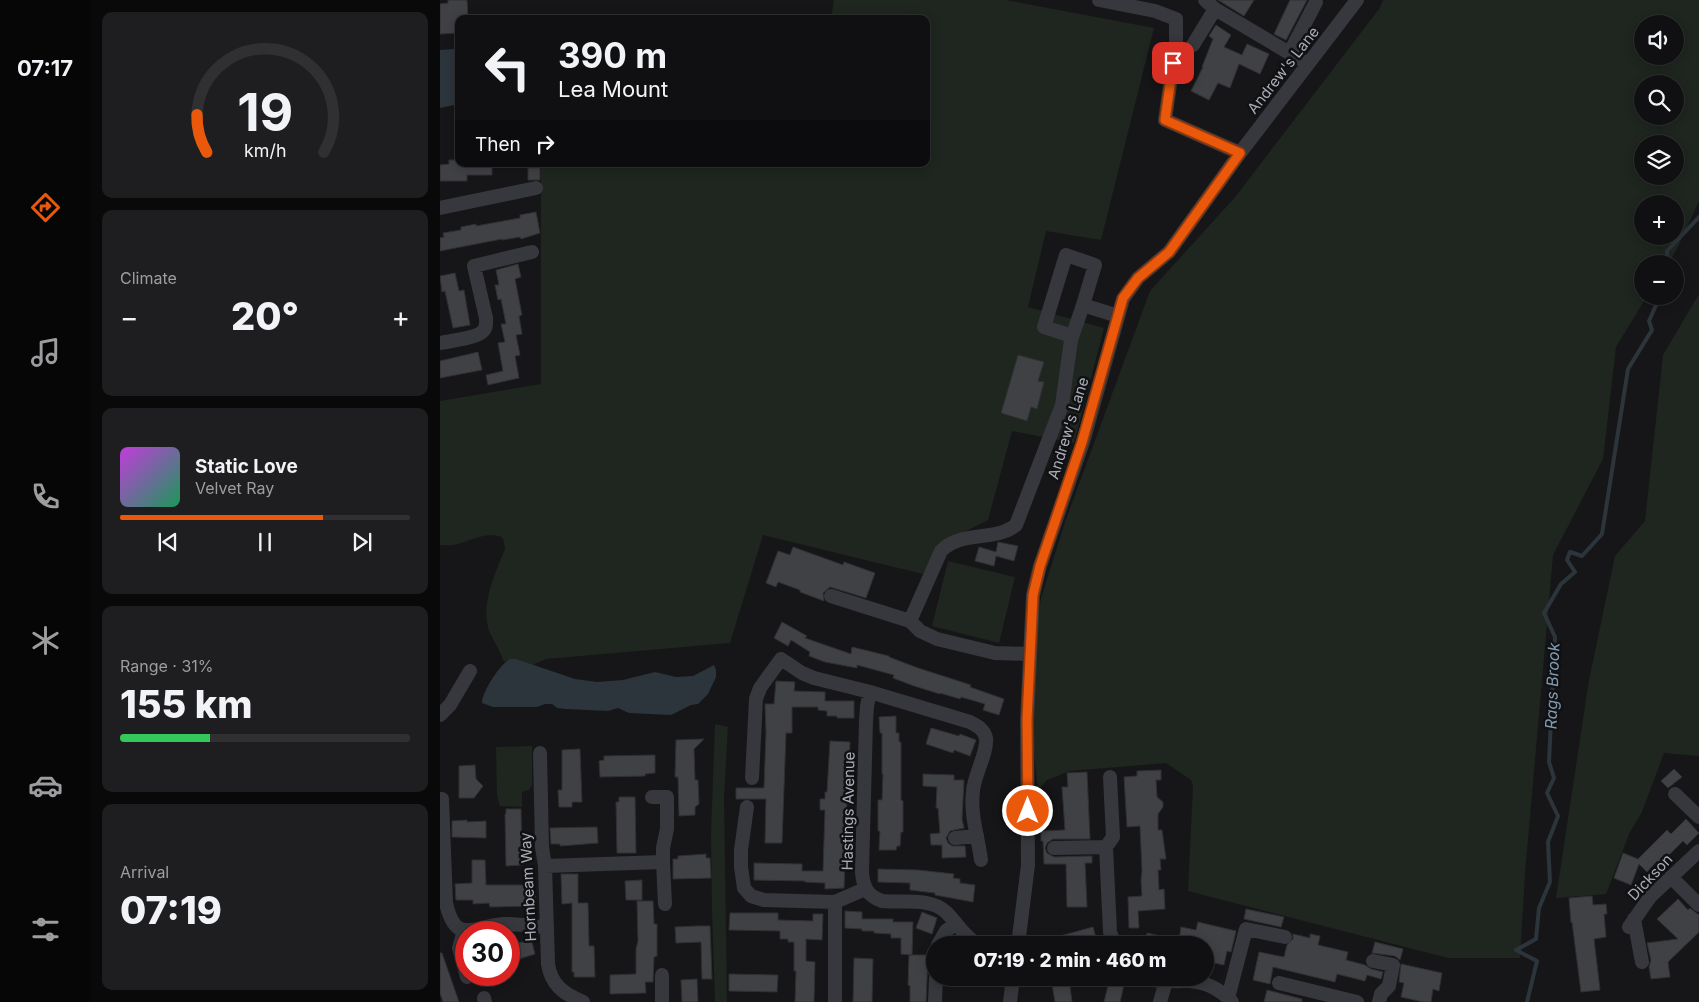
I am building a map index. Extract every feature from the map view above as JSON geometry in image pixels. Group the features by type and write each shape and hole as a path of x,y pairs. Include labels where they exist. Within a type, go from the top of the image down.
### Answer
{"street":[{"path":"1099,0 1155,11 1176,19 1176,44 1165,120 1240,153"},
{"name":"Andrew's Lane","path":"1019,936 1028,865 1027,720 1033,595 1040,566 1082,442 1123,298 1138,278 1169,252 1240,153 1357,0"},
{"path":"1290,52 1316,2"},
{"path":"1193,45 1210,5 1308,64"},
{"path":"440,208 536,188"},
{"path":"440,343 478,335 484,331 486,318 474,266 532,252"},
{"path":"910,621 941,550 945,546 969,538 1009,530 1016,525 1062,405 1072,336 1095,265 1066,255 1044,327 1072,336"},
{"path":"1082,305 1118,316"},
{"path":"831,596 910,621 920,631 938,639 995,653 1030,654"},
{"path":"752,778 756,700 760,688 781,659 802,673 814,678 870,692 970,722 982,730 985,736 985,748 975,776 972,801 982,860"},
{"path":"440,715 454,699 470,671"},
{"name":"Hastings Avenue","path":"870,692 866,706 862,872 865,889 876,899 923,903 938,907 968,936"},
{"name":"Hornbeam Way","path":"540,753 542,847 545,866 548,964 552,979 561,991 583,1002"},
{"path":"1110,776 1114,838 1106,847 1112,936"},
{"path":"1675,794 1699,817"},
{"path":"652,797 667,797 667,829 663,848 665,904"},
{"path":"442,800 441,821 446,903 450,917 455,923"},
{"path":"748,807 741,850 742,879 747,894 764,900 835,902 865,889"},
{"path":"955,838 977,836"},
{"path":"1054,848 1106,847"},
{"name":"Dickson","path":"1642,962 1632,923 1650,897 1699,852"},
{"path":"545,866 663,862"},
{"path":"1671,877 1699,905"},
{"path":"835,902 835,1002"},
{"path":"943,936 956,923"},
{"path":"520,925 547,927"},
{"path":"1210,986 1216,988 1230,1000 1246,929 1284,937"},
{"path":"1373,960 1392,965 1389,986 1382,994 1379,1002"},
{"path":"662,975 662,1002"},
{"path":"1279,982 1357,1002"},
{"path":"935,1002 936,986"},
{"path":"1010,1002 1012,986"},
{"path":"1160,1002 1165,986"}],"shaded area":[{"path":"834,0 1006,0 1154,28 1101,240 1046,231 1028,307 1104,328 1074,443 1012,431 988,520 940,544 923,574 763,535 730,643 546,659 533,665 515,660 504,662 490,633 486,612 490,590 505,549 502,537 489,535 459,544 440,545 440,401 541,384 541,167 930,167 930,15 832,15"},
{"path":"1383,0 1699,0 1699,201 1684,234 1684,195 1634,195 1634,245 1679,245 1673,255 1634,255 1634,305 1642,305 1616,347 1603,459 1553,555 1525,874 1520,958 1448,958 1188,891 1193,786 1191,780 1166,763 1070,771 1047,780 1038,791 1033,743 1037,625 1041,598 1065,522 1150,291 1236,196 1379,9"},
{"path":"455,49 455,105 440,108 440,50"},
{"path":"1699,294 1699,756 1664,753 1642,812 1629,834 1606,894 1556,898 1589,680 1615,556 1645,521 1663,355"},
{"path":"948,561 1015,577 999,643 932,626"},
{"path":"510,659 516,659 575,679 597,682 623,680 655,672 676,677 693,676 714,665 716,677 708,694 698,704 691,705 671,715 629,713 618,708 608,711 566,709 557,708 552,704 537,707 493,707 482,703 492,679 501,666"},
{"path":"715,724 728,727 724,796 727,1002 715,1002 711,833"},
{"path":"532,746 532,785 529,790 522,792 522,807 500,806 497,796 496,747"}],"building":[{"path":"448,0 467,0 468,15 455,15 455,33 440,34 440,4 448,3"},
{"path":"1218,0 1254,0 1244,16"},
{"path":"1290,0 1307,0 1286,40 1274,34"},
{"path":"1216,25 1231,35 1224,47 1242,55 1247,44 1269,54 1260,74 1239,64 1230,88 1218,83 1209,100 1191,91 1203,67 1213,39 1209,36"},
{"path":"449,160 455,160 455,167 492,167 492,175 467,175 467,181 440,181 440,165 449,164"},
{"path":"528,168 540,168 540,180 528,180"},
{"path":"536,212 540,233 521,239 520,237 502,239 440,251 440,238 444,237 443,233 461,230 461,227 476,224 476,226 520,218 520,215"},
{"path":"518,264 521,277 515,279 522,315 519,316 522,334 516,335 520,355 515,356 519,378 488,385 486,375 503,371 498,343 505,342 501,324 506,324 501,299 498,300 495,285 499,285 496,270"},
{"path":"455,273 459,291 464,290 470,325 453,328 445,291 442,292 440,276"},
{"path":"478,352 482,370 440,378 440,361"},
{"path":"1018,355 1044,362 1038,381 1044,382 1037,409 1031,407 1027,421 1001,413"},
{"path":"998,542 1018,546 1014,561 996,556 994,566 975,561 979,547 996,552"},
{"path":"793,547 843,565 844,562 875,573 866,598 830,587 823,593 824,601 778,582 776,587 766,583 778,551 790,555"},
{"path":"782,622 807,636 805,638 825,645 851,654 852,647 889,656 918,668 971,685 970,687 1004,699 999,715 983,710 985,704 914,686 893,678 894,675 857,665 857,668 825,662 809,656 810,652 791,640 788,646 774,638"},
{"path":"776,681 795,682 794,691 825,692 825,701 854,701 854,718 827,716 827,711 818,710 818,707 792,707 792,733 786,733 782,843 765,843 766,799 736,799 736,788 764,788 765,704 774,704"},
{"path":"896,716 896,733 899,733 899,742 901,742 903,832 901,832 900,846 897,846 896,850 879,850 878,800 882,800 883,774 882,733 880,733 879,717"},
{"path":"931,728 959,736 960,734 976,740 970,756 954,750 953,753 926,744"},
{"path":"704,739 694,749 695,780 698,780 699,804 695,807 695,815 679,816 678,777 675,777 676,740"},
{"path":"830,741 850,742 849,774 846,774 844,888 825,889 825,883 805,881 754,880 754,863 802,864 802,871 823,871 825,810 820,810 820,799 825,799 825,792 827,792"},
{"path":"580,749 582,802 572,802 572,807 559,807 558,790 562,790 562,750"},
{"path":"655,755 655,773 645,774 645,776 600,777 599,761 604,760 604,756"},
{"path":"475,765 476,779 483,786 474,798 459,798 459,766"},
{"path":"1674,769 1682,777 1668,788 1661,781"},
{"path":"1161,770 1161,780 1156,780 1157,797 1163,802 1163,807 1158,814 1158,830 1162,830 1166,859 1160,859 1161,870 1158,870 1159,890 1164,889 1165,909 1138,911 1139,928 1129,928 1128,897 1142,896 1142,871 1140,826 1127,827 1124,777 1137,776 1137,771"},
{"path":"1087,772 1090,839 1053,839 1047,843 1045,848 1047,853 1054,857 1092,856 1092,863 1085,863 1087,907 1067,907 1066,864 1044,864 1041,831 1065,830 1062,787 1068,787 1067,773"},
{"path":"923,774 954,775 954,780 964,780 962,819 964,828 950,831 946,838 952,846 965,846 966,857 942,858 942,845 931,845 930,834 940,833 938,808 936,808 937,787 923,786"},
{"path":"619,797 635,797 636,853 617,853 616,802 619,802"},
{"path":"506,809 521,809 522,865 506,866"},
{"path":"1686,819 1699,833 1687,845 1683,841 1660,864 1657,861 1647,872 1639,864 1631,885 1614,878 1623,853 1638,859 1667,830 1671,834"},
{"path":"467,820 467,822 486,821 486,838 452,837 452,821"},
{"path":"597,827 598,843 560,846 560,844 551,844 550,828"},
{"path":"706,854 706,858 710,858 711,878 673,879 673,859 678,859 678,856"},
{"path":"472,860 485,860 486,885 530,885 530,890 535,890 536,906 490,907 489,903 473,904 473,900 456,900 455,884 472,883"},
{"path":"878,869 918,870 954,874 953,878 960,879 960,883 975,885 973,902 935,895 935,893 910,890 910,883 878,882"},
{"path":"561,874 578,874 578,903 588,903 589,946 594,946 595,977 574,977 574,972 572,972 572,903 562,904"},
{"path":"642,880 642,900 626,900 625,881"},
{"path":"1592,896 1593,905 1606,904 1607,914 1604,914 1606,937 1594,939 1600,990 1581,992 1569,898"},
{"path":"1678,899 1688,910 1690,908 1699,915 1699,932 1668,962 1670,977 1651,979 1649,967 1651,960 1647,943 1678,939 1657,919"},
{"path":"637,901 653,901 654,924 657,924 657,956 654,957 653,982 645,982 646,993 610,994 610,975 636,974 636,949 638,941"},
{"path":"1246,909 1284,917 1281,927 1244,919"},
{"path":"845,911 862,912 862,919 893,919 893,922 913,922 912,955 901,954 901,938 891,938 891,934 845,928"},
{"path":"922,912 937,918 932,934 916,928"},
{"path":"730,913 778,913 778,920 813,921 813,914 823,914 822,940 806,939 806,961 815,962 814,1002 795,1002 796,971 794,971 794,942 788,942 788,939 780,939 780,931 729,930"},
{"path":"1198,922 1236,931 1231,952 1227,951 1224,965 1214,963 1214,936 1180,936 1181,927 1196,930"},
{"path":"710,926 712,979 702,979 701,942 676,943 675,927"},
{"path":"1093,927 1096,936 1060,936"},
{"path":"1147,933 1161,936 1146,936"},
{"path":"1293,934 1310,938 1310,934 1320,936 1318,945 1348,952 1346,960 1383,972 1381,979 1367,975 1365,981 1337,974 1335,982 1273,967 1270,984 1253,980 1259,952 1284,957 1287,945 1293,939"},
{"path":"531,939 535,954 520,959 520,942"},
{"path":"1375,942 1403,949 1400,960 1395,956 1372,953"},
{"path":"440,953 442,953 459,1002 443,1002 440,993"},
{"path":"909,955 926,955 926,1002 910,1002 910,986 908,985"},
{"path":"854,958 873,959 872,1002 853,1002"},
{"path":"1401,964 1442,973 1439,991 1433,989 1431,1002 1401,997 1404,983 1399,982"},
{"path":"729,974 778,975 777,992 729,991"},
{"path":"697,979 698,1002 682,1002 681,980"},
{"path":"1052,986 1070,986 1072,1002 1055,1002"},
{"path":"1108,986 1124,986 1120,1002 1104,1002"},
{"path":"1267,990 1302,999 1302,1002 1264,1002"}],"waterway":[{"name":"Rags Brook","path":"1667,255 1667,251 1699,217"},
{"name":"Rags Brook","path":"1527,1002 1537,961 1516,950 1536,939 1539,908 1550,882 1548,842 1558,816 1547,793 1554,778 1549,762 1555,637 1544,613 1561,584 1575,572 1567,560 1570,552 1582,556 1602,534 1628,369 1652,330 1649,321 1656,305"}],"route":[{"path":"1028,811 1027,720 1033,595 1040,566 1082,442 1123,298 1138,278 1169,252 1240,153 1165,120 1173,63"}]}
